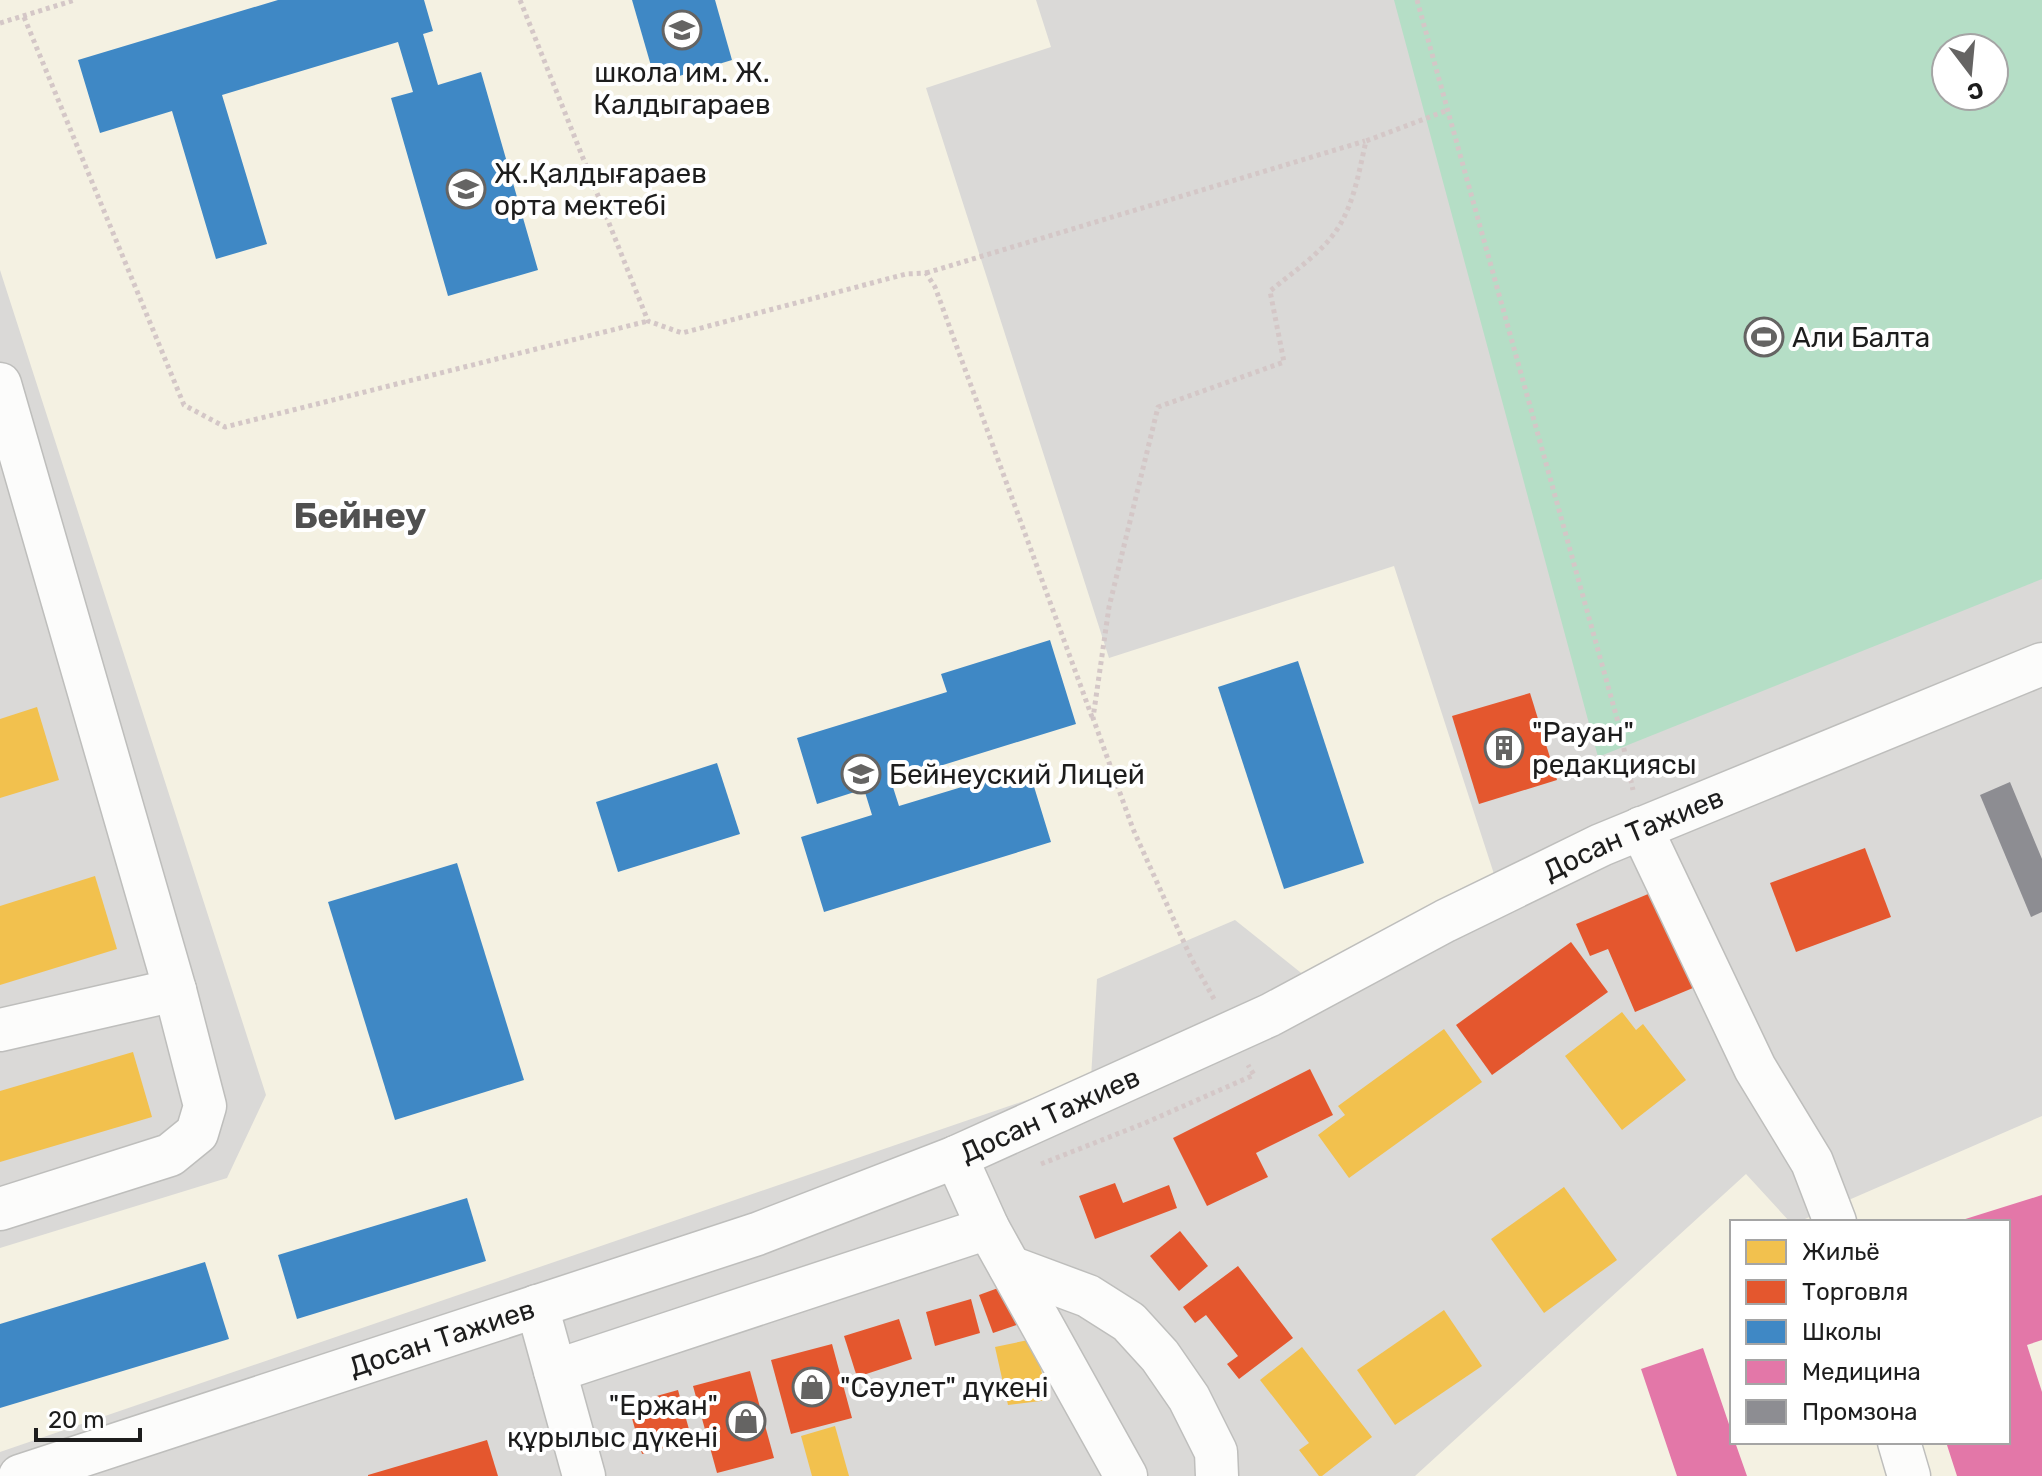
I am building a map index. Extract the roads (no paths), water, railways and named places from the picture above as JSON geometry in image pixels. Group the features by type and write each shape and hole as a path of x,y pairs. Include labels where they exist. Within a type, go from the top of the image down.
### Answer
{"street":[{"path":"0,384 175,990 205,1106 197,1133 170,1155 0,1209"},
{"name":"Досан Тажиев","path":"20,1476 757,1234 956,1157 1270,1015 1459,914 1601,845 2042,664"},
{"path":"1641,828 1755,1068 1812,1162 1834,1220"},
{"path":"0,1030 175,990"},
{"path":"956,1157 988,1228 1126,1476"},
{"path":"555,1371 988,1228"},
{"path":"1010,1267 1088,1296 1129,1322 1160,1356 1189,1398 1216,1452 1217,1476"},
{"path":"537,1306 584,1476"},
{"path":"1900,1444 1909,1476"}],"place":[{"name":"школа им. Ж. Калдыгараев","path":"682,30"},
{"name":"Ж.Қалдығараев орта мектебі","path":"466,189"},
{"name":"Али Балта","path":"1764,337"},
{"name":"\"Рауан\" редакциясы","path":"1504,748"},
{"name":"Бейнеуский Лицей","path":"861,774"},
{"name":"\"Сәулет\" дүкені","path":"812,1387"},
{"name":"\"Ержан\" құрылыс дүкені","path":"746,1421"}],"district":[{"name":"Бейнеу","path":"360,515"}]}
